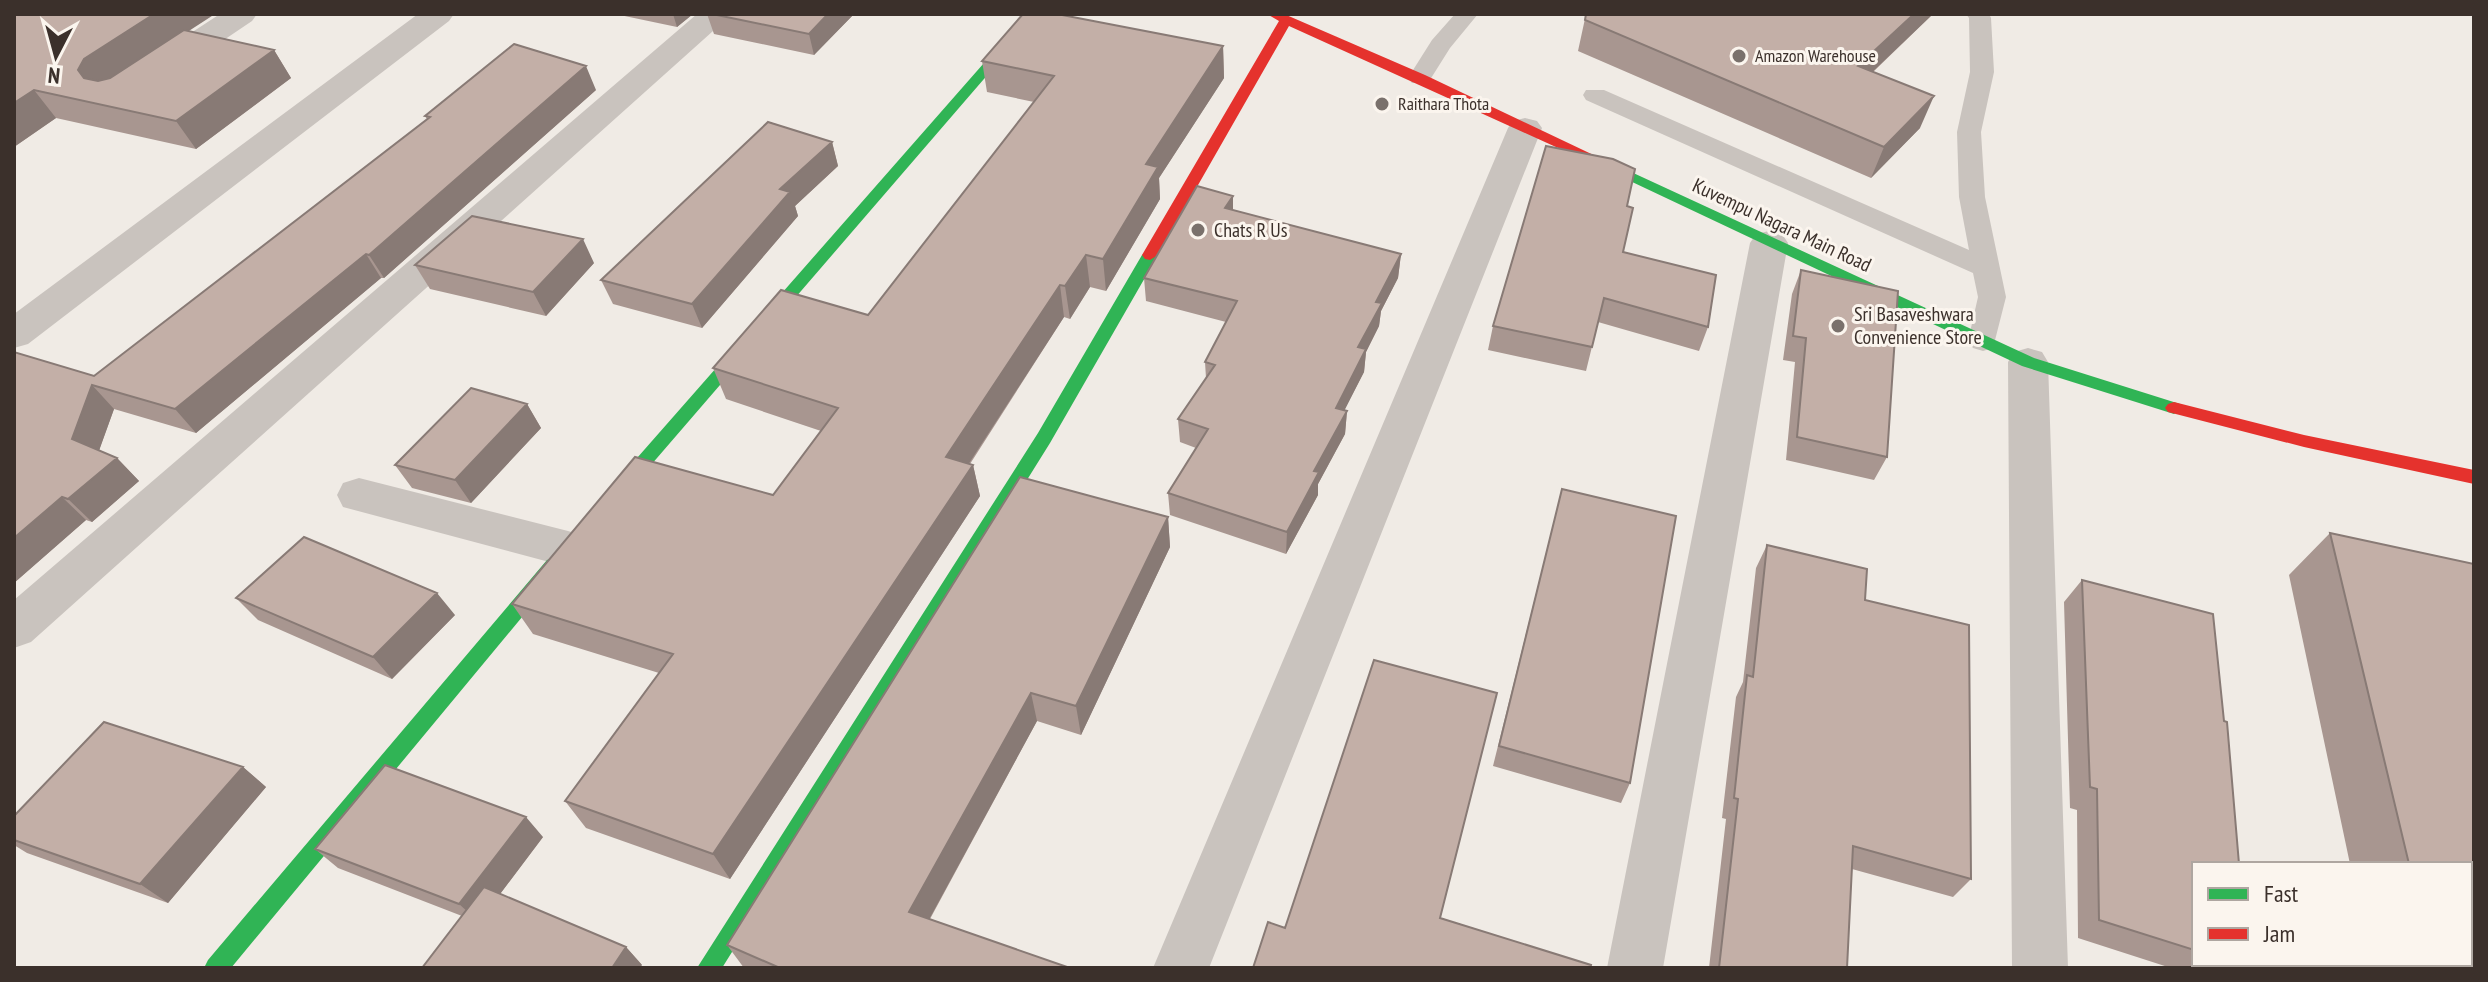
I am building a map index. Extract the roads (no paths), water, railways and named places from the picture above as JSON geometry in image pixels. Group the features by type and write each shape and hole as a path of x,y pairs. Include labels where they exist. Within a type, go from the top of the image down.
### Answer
{"street":[{"path":"130,88 241,14"},
{"path":"14,334 438,14"},
{"path":"14,628 716,14"},
{"path":"598,514 1034,14"},
{"path":"709,968 1044,438 1280,17"},
{"name":"Kuvempu Nagara Main Road","path":"1280,17 1420,78 2028,362 2101,389 2237,427 2474,477"},
{"path":"1181,968 1525,128"},
{"path":"1635,968 1769,243"},
{"path":"2028,362 2040,968"},
{"path":"216,968 573,543 359,495"}],"lane":[{"path":"1420,78 1440,45 1467,14"},
{"path":"1977,14 1980,18 1982,72 1969,132 1972,197 1992,297 1983,341"},
{"path":"1595,95 1988,269"}],"place":[{"name":"Amazon Warehouse","path":"1739,56"},
{"name":"Raithara Thota","path":"1382,104"},
{"name":"Chats R Us","path":"1198,230"},
{"name":"Sri Basaveshwara Convenience Store","path":"1838,326"}]}
